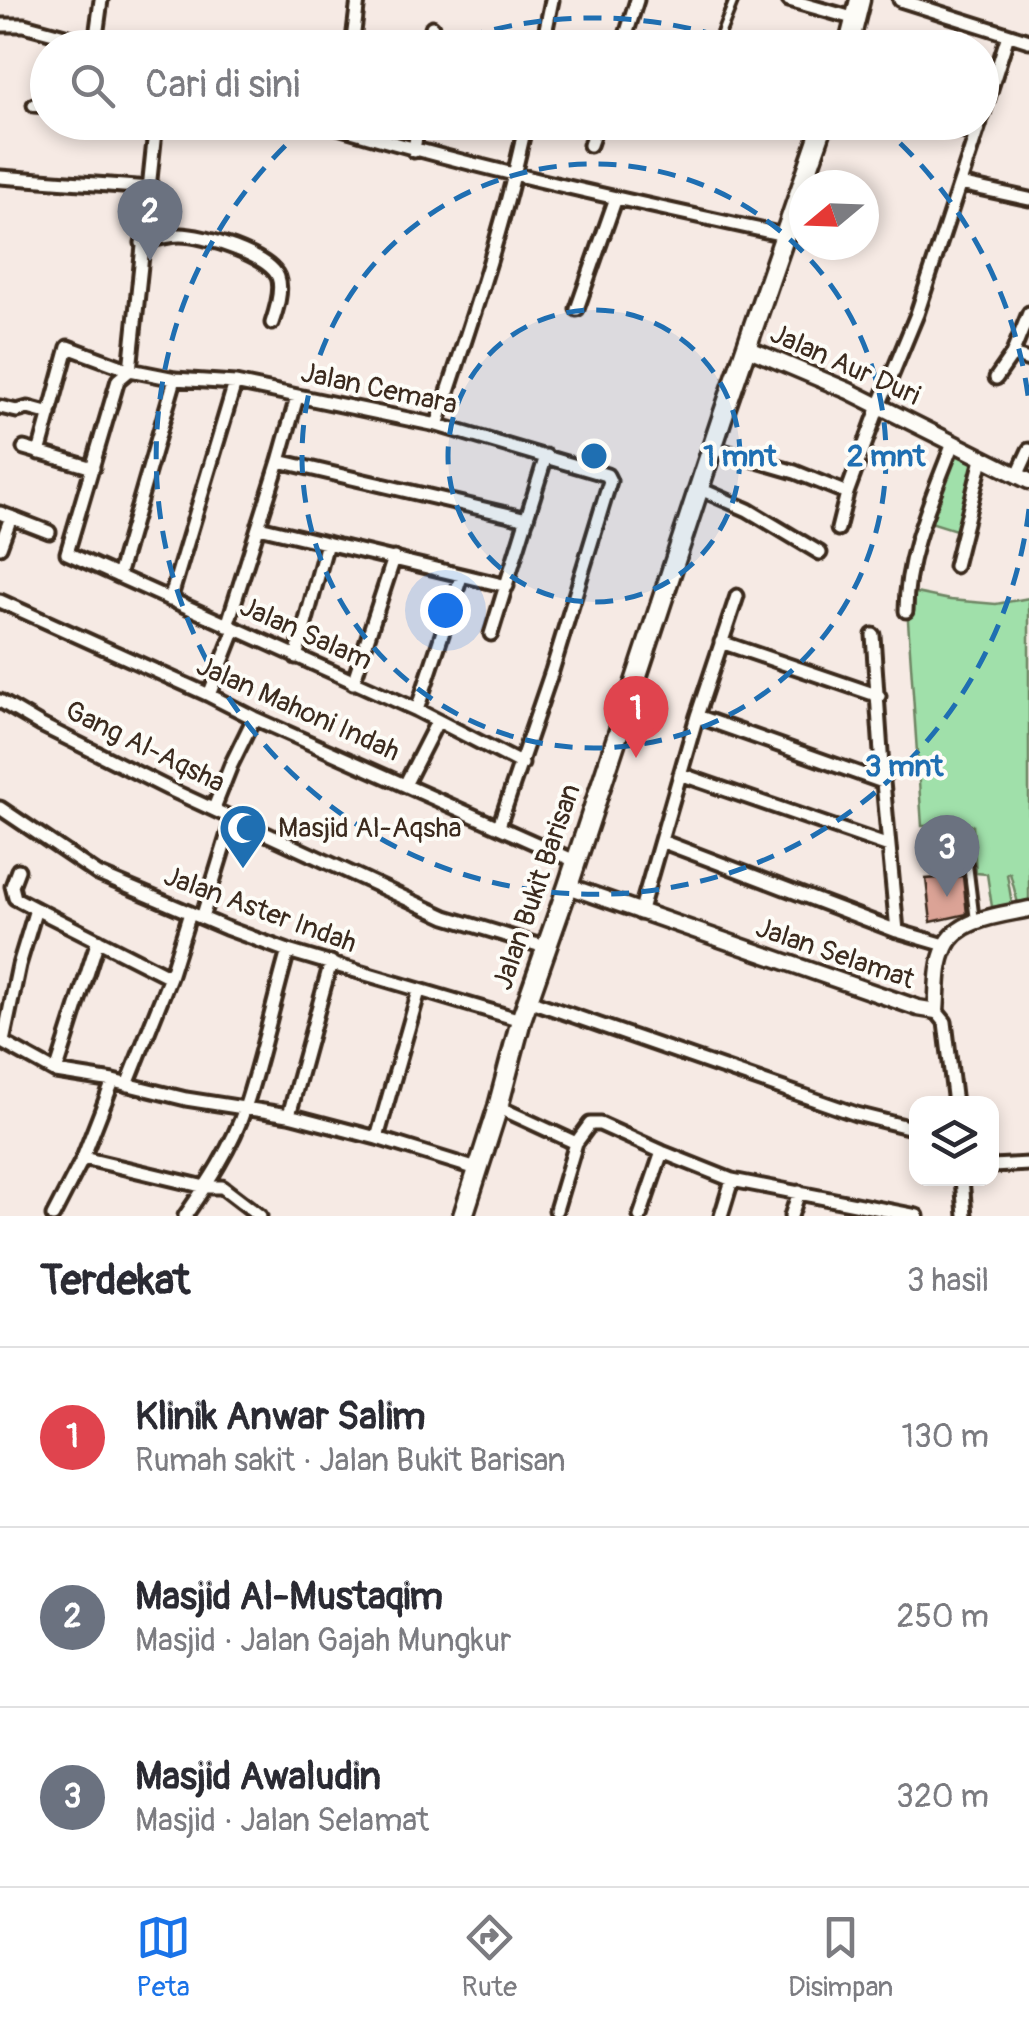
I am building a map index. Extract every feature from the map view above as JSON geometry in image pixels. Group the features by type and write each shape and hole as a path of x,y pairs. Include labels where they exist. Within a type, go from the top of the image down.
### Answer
{"main road":[{"path":"853,30 860,0"},
{"name":"Jalan Bukit Barisan","path":"462,1216 498,1107 521,1020 818,140"}],"street":[{"path":"97,30 101,0"},
{"path":"354,30 358,0"},
{"path":"546,30 552,0"},
{"path":"628,30 637,0"},
{"path":"790,0 856,19"},
{"path":"900,0 990,30"},
{"path":"0,25 43,30"},
{"path":"431,30 432,26"},
{"path":"999,33 1029,41"},
{"path":"999,64 1008,36"},
{"path":"24,448 93,468 118,380 130,370 154,140"},
{"path":"384,140 515,176 784,234"},
{"path":"414,150 415,140"},
{"path":"437,425 471,324 522,140"},
{"path":"590,146 592,140"},
{"path":"838,530 847,493 917,314 974,140"},
{"path":"0,177 150,188"},
{"path":"960,184 1029,199"},
{"path":"577,309 616,198"},
{"path":"142,243 182,234 218,242 262,260 280,280 272,324"},
{"path":"996,378 1012,355 1029,314"},
{"name":"Jalan Cemara","path":"50,414 68,346 130,370 176,379 235,383 437,425 607,475 610,481 522,764"},
{"name":"Jalan Aur Duri","path":"747,348 849,390 1023,479"},
{"path":"1012,355 1029,360"},
{"path":"118,576 176,379"},
{"path":"170,600 235,383"},
{"path":"209,695 296,396"},
{"path":"0,407 50,414 39,453"},
{"path":"906,611 907,580 953,443"},
{"path":"712,448 795,472 847,493"},
{"path":"1023,479 1029,450"},
{"path":"491,634 546,456"},
{"path":"955,566 982,459"},
{"path":"279,461 527,519"},
{"name":"Jalan Salam","path":"93,468 68,554 418,710 522,764"},
{"path":"698,488 748,510 820,553"},
{"path":"0,547 5,515 48,532"},
{"path":"259,528 507,586"},
{"path":"296,657 327,543"},
{"path":"353,683 394,558"},
{"path":"418,710 462,577"},
{"path":"640,913 697,716 737,596"},
{"name":"Jalan Mahoni Indah","path":"0,601 576,861"},
{"path":"873,635 897,931"},
{"path":"722,642 879,696"},
{"name":"Gang Al-Aqsha","path":"0,702 169,789 446,917 548,948"},
{"path":"697,716 883,782"},
{"path":"214,808 254,718"},
{"path":"405,785 437,722"},
{"path":"499,826 522,764"},
{"path":"680,774 889,846"},
{"name":"Jalan Aster Indah","path":"0,808 98,874 196,916 288,952 521,1020"},
{"path":"128,1084 233,817"},
{"path":"662,841 897,931 945,945"},
{"path":"18,870 12,886 14,898 170,977"},
{"name":"Jalan Selamat","path":"568,886 936,1011 945,945 965,926 1029,908"},
{"path":"36,909 18,965 1,1041 56,1072 244,1110 289,1115 477,1169"},
{"path":"56,1072 98,940"},
{"path":"185,1216 229,1145 244,1110 288,952"},
{"path":"289,1115 331,962"},
{"path":"376,1138 418,991"},
{"path":"528,1000 856,1114 909,1127"},
{"path":"936,1011 946,1022 955,1096"},
{"path":"53,1216 83,1158 113,1081"},
{"path":"498,1107 576,1143"},
{"path":"556,1210 576,1143 590,1124 600,1124 732,1180 799,1192 862,1212 917,1216"},
{"path":"640,1216 662,1152"},
{"path":"83,1158 205,1187 222,1187 260,1216"},
{"path":"999,1166 1029,1164"},
{"path":"721,1216 732,1180"},
{"path":"963,1186 965,1216"},
{"path":"791,1216 799,1192"}],"lane":[{"path":"722,30 734,0"},
{"path":"944,867 968,864 976,923"}],"green space":[{"path":"953,450 981,460 962,532 927,521"},
{"path":"906,591 996,604 1029,598 1029,909 1020,911 1010,873 1007,874 1012,904 992,907 987,874 976,873 973,825 922,826"}],"building":[{"path":"963,876 967,914 931,922 926,879"}],"place":[{"name":"Masjid Al-Mustaqim","path":"150,261"},
{"name":"Klinik Anwar Salim","path":"636,758"},
{"name":"Masjid Al-Aqsha","path":"243,870"},
{"name":"Masjid Awaludin","path":"947,897"}]}
